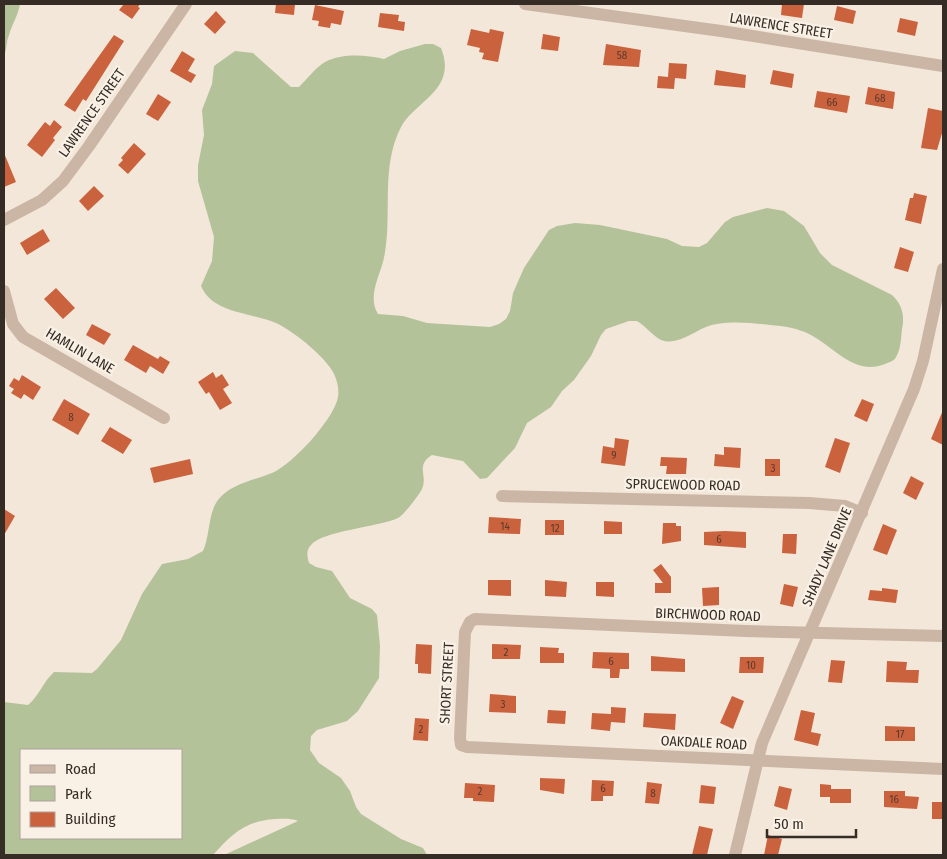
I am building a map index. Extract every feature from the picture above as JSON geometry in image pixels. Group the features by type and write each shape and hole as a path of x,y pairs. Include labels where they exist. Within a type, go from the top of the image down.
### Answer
{"street":[{"name":"LAWRENCE STREET","path":"4,220 42,200 62,180 89,146 186,4"},
{"name":"LAWRENCE STREET","path":"525,4 721,31 943,66"},
{"name":"SHADY LANE DRIVE","path":"735,855 756,761 919,374 943,269"},
{"name":"HAMLIN LANE","path":"4,291 13,324 23,336 164,418"},
{"name":"SPRUCEWOOD ROAD","path":"502,496 809,504 845,506 862,512"},
{"name":"BIRCHWOOD ROAD","path":"472,620 943,636"},
{"name":"SHORT STREET","path":"464,747 460,743 460,738 464,640 467,626 472,620"},
{"name":"OAKDALE ROAD","path":"464,747 943,769"}],"green space":[{"path":"4,4 20,4 4,56"},
{"path":"425,44 433,44 441,48 445,62 444,74 440,85 407,118 394,143 390,160 386,245 374,295 375,308 378,314 403,316 427,323 490,327 506,319 510,311 513,293 524,268 549,230 557,226 575,223 600,225 667,239 682,246 699,247 707,243 725,222 733,217 767,208 784,211 804,226 820,253 832,265 892,295 902,310 903,319 900,346 896,357 892,361 874,367 855,364 820,340 796,329 780,326 744,323 710,325 684,338 671,342 657,338 637,321 629,321 606,329 591,356 574,380 562,391 551,407 527,423 515,448 487,478 480,479 463,461 432,455 424,463 422,489 411,505 398,518 326,536 311,545 307,553 309,563 332,571 350,598 372,609 377,615 380,646 379,678 358,711 347,721 317,730 311,736 310,750 319,763 341,778 350,791 361,814 401,839 423,848 427,855 224,855 298,821 275,819 255,823 240,830 213,855 4,855 4,702 28,705 54,672 92,673 97,669 121,640 142,594 162,564 188,559 203,551 212,511 218,500 236,486 272,473 291,460 321,428 329,417 338,397 338,386 333,372 319,355 301,339 276,323 223,307 214,302 201,286 212,261 214,237 198,181 198,165 204,135 202,110 212,84 214,66 235,51 253,53 291,87 299,87 318,67 332,59 354,56 384,59 400,51"}],"building":[{"path":"124,4 140,4 138,7 140,8 132,19 119,10"},
{"path":"276,4 295,4 294,15 275,13"},
{"path":"782,4 804,4 802,18 781,15"},
{"path":"315,5 344,11 341,25 331,23 330,28 318,26 319,21 312,20"},
{"path":"837,6 856,11 853,24 834,20"},
{"path":"216,11 226,22 215,34 204,24"},
{"path":"380,13 399,15 398,21 405,22 404,31 378,27"},
{"path":"900,18 918,22 915,36 897,32"},
{"path":"471,29 489,33 490,29 504,32 498,62 482,59 484,53 479,52 480,48 467,45"},
{"path":"543,34 560,37 558,51 541,49"},
{"path":"114,35 124,41 86,101 83,99 75,112 64,105"},
{"path":"606,44 641,50 639,67 603,65"},
{"path":"182,51 195,59 188,71 196,75 191,83 170,71"},
{"path":"669,63 687,64 686,79 675,78 674,89 657,88 658,76 668,77"},
{"path":"716,70 746,75 745,88 714,85"},
{"path":"773,70 794,74 792,88 770,84"},
{"path":"868,87 895,92 893,109 865,104"},
{"path":"817,91 850,96 847,113 814,107"},
{"path":"158,94 171,102 158,121 146,114"},
{"path":"928,108 943,111 943,130 937,150 921,148"},
{"path":"54,120 62,127 42,157 27,145 45,122 50,126"},
{"path":"134,143 146,154 128,174 118,165 123,160 121,158"},
{"path":"4,153 16,182 4,187"},
{"path":"94,186 104,196 88,211 79,201"},
{"path":"914,193 927,196 921,224 905,220 910,198 913,198"},
{"path":"43,229 50,241 27,255 20,243"},
{"path":"900,247 914,252 908,272 894,268"},
{"path":"56,288 75,308 63,319 44,299"},
{"path":"92,324 111,334 104,345 86,335"},
{"path":"133,345 158,359 160,356 170,362 163,374 150,366 146,373 124,360"},
{"path":"213,372 216,378 222,374 229,385 223,389 232,403 220,410 209,392 206,394 198,382"},
{"path":"22,375 41,387 33,400 24,394 21,399 11,393 14,389 9,386 14,378 19,381"},
{"path":"64,399 90,414 78,435 52,420"},
{"path":"862,399 874,404 867,422 854,416"},
{"path":"943,410 943,445 931,439"},
{"path":"110,427 132,440 123,454 101,441"},
{"path":"615,438 629,440 625,466 601,463 603,446 614,448"},
{"path":"835,438 850,443 840,473 825,467"},
{"path":"724,447 741,448 740,468 714,466 715,454 724,455"},
{"path":"661,457 687,458 686,474 666,474 667,466 660,466"},
{"path":"190,459 193,474 154,483 150,468"},
{"path":"765,459 780,459 780,476 765,476"},
{"path":"911,476 924,483 916,500 903,493"},
{"path":"4,509 15,516 4,535"},
{"path":"489,517 521,519 520,534 488,533"},
{"path":"545,520 564,520 564,535 545,535"},
{"path":"604,521 622,522 622,534 604,534"},
{"path":"663,523 676,523 676,526 681,526 681,541 662,544"},
{"path":"883,524 897,530 887,555 873,550"},
{"path":"704,532 746,532 746,548 704,545"},
{"path":"783,534 797,534 796,554 782,553"},
{"path":"661,564 671,577 671,593 655,593 655,583 663,583 653,570"},
{"path":"488,580 511,580 511,596 488,595"},
{"path":"545,580 567,582 566,597 545,596"},
{"path":"596,582 614,582 614,597 596,596"},
{"path":"784,584 798,587 793,607 780,604"},
{"path":"719,587 719,605 703,606 702,588"},
{"path":"882,588 898,590 896,603 868,600 870,590 882,591"},
{"path":"416,644 432,645 431,674 418,673 418,664 415,664"},
{"path":"492,644 521,645 520,659 492,659"},
{"path":"540,647 559,648 558,653 564,653 564,663 540,663"},
{"path":"593,652 629,653 629,669 620,669 619,678 610,678 610,669 592,668"},
{"path":"651,656 685,659 685,672 651,671"},
{"path":"740,657 764,657 763,673 739,673"},
{"path":"831,660 845,661 842,683 828,682"},
{"path":"887,661 907,662 906,670 919,670 918,683 886,682"},
{"path":"490,694 516,696 516,713 489,712"},
{"path":"732,696 744,701 733,729 720,723"},
{"path":"611,707 626,708 625,723 611,722 610,731 591,729 592,713 611,714"},
{"path":"548,710 566,711 565,724 547,723"},
{"path":"801,710 815,713 811,732 821,734 818,746 794,740"},
{"path":"644,713 676,714 675,730 643,727"},
{"path":"415,718 429,719 428,741 413,740"},
{"path":"885,726 915,727 915,741 885,741"},
{"path":"540,778 565,779 564,794 540,790"},
{"path":"592,780 614,781 613,796 603,796 603,801 591,801"},
{"path":"647,782 662,784 659,804 645,803"},
{"path":"465,783 495,785 494,802 473,801 473,798 464,798"},
{"path":"820,784 831,785 831,789 851,789 851,803 830,803 830,797 820,797"},
{"path":"701,785 716,787 714,804 699,803"},
{"path":"779,786 792,789 787,810 774,806"},
{"path":"884,791 905,791 905,796 919,797 917,809 884,807"},
{"path":"932,802 943,802 943,819 932,819"},
{"path":"699,826 713,829 707,855 692,855"},
{"path":"768,835 782,839 778,855 764,855"}]}
